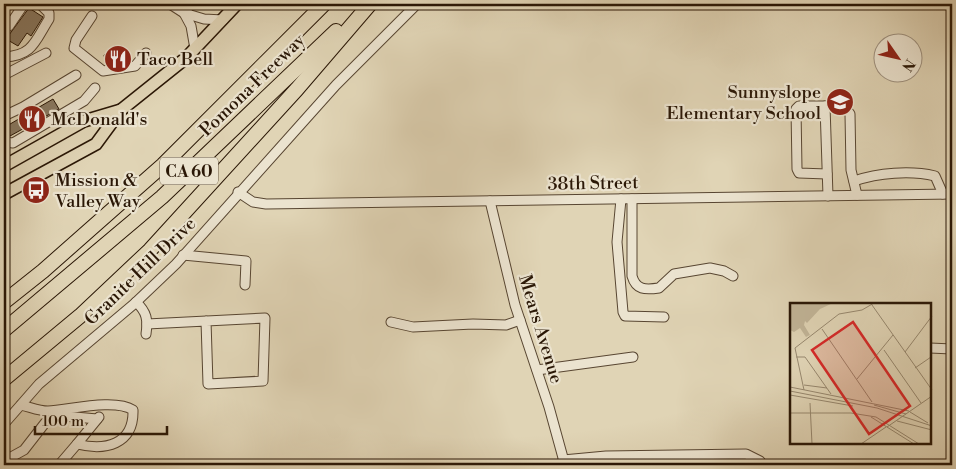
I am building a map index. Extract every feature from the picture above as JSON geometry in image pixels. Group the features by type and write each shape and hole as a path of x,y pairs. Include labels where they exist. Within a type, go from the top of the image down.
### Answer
{"highway":[{"name":"Pomona Freeway","path":"4,302 43,271 163,165 324,4"},
{"name":"Pomona Freeway","path":"4,330 162,197 365,4"},
{"path":"4,380 80,316 150,250 297,89 370,4"}],"main road":[{"path":"4,194 96,144 122,110 195,49 237,4"},
{"path":"4,166 84,121 122,110"}],"street":[{"path":"4,27 9,26 24,4"},
{"path":"4,57 19,56 32,47 49,18 49,13 40,4"},
{"path":"170,4 184,13 204,19 223,20"},
{"path":"184,13 191,4"},
{"name":"Granite Hill Drive","path":"4,424 39,384 136,302 183,255 336,85 417,4"},
{"path":"184,13 192,26 195,49"},
{"path":"92,16 76,40 74,48 103,70 111,71 135,66 146,54"},
{"path":"4,75 46,53"},
{"path":"4,116 23,108 76,75"},
{"path":"5,144 84,101 95,88"},
{"path":"827,174 799,173 797,169 796,109 799,106 844,106 850,114 851,170 857,195"},
{"path":"825,106 828,196"},
{"path":"854,181 872,175 924,173 935,176 942,194"},
{"name":"38th Street","path":"238,192 253,202 266,204 952,194"},
{"path":"621,199 617,242 621,264 622,312 625,316 631,317 664,317"},
{"path":"632,199 632,276 634,285 639,288 659,288 674,274 710,268 724,271 733,276"},
{"name":"Mears Avenue","path":"490,200 507,277 564,463"},
{"path":"183,255 246,261 245,285"},
{"path":"136,302 145,310 148,324 146,334"},
{"path":"148,324 206,321 265,318 264,381 208,384 206,321"},
{"path":"391,322 413,327 473,324 506,325 520,320"},
{"path":"931,348 952,349"},
{"path":"537,370 633,357"},
{"path":"21,405 48,411 107,406 127,406 133,410 133,419 128,430 113,446 105,448 77,444"},
{"path":"59,465 107,406"},
{"path":"4,461 24,450 45,423 64,416 97,419"},
{"path":"564,463 606,456 746,454 754,456 763,465"}],"building":[{"path":"29,8 43,17 31,36 27,33 18,46 6,39"},
{"name":"Taco Bell","path":"127,49 130,60 106,64 104,55"},
{"name":"McDonald's","path":"53,99 59,109 10,136 5,127"}],"place":[{"name":"Taco Bell","path":"118,59"},
{"name":"Sunnyslope Elementary School","path":"840,102"},
{"name":"McDonald's","path":"32,119"},
{"name":"Mission & Valley Way","path":"36,190"}]}
